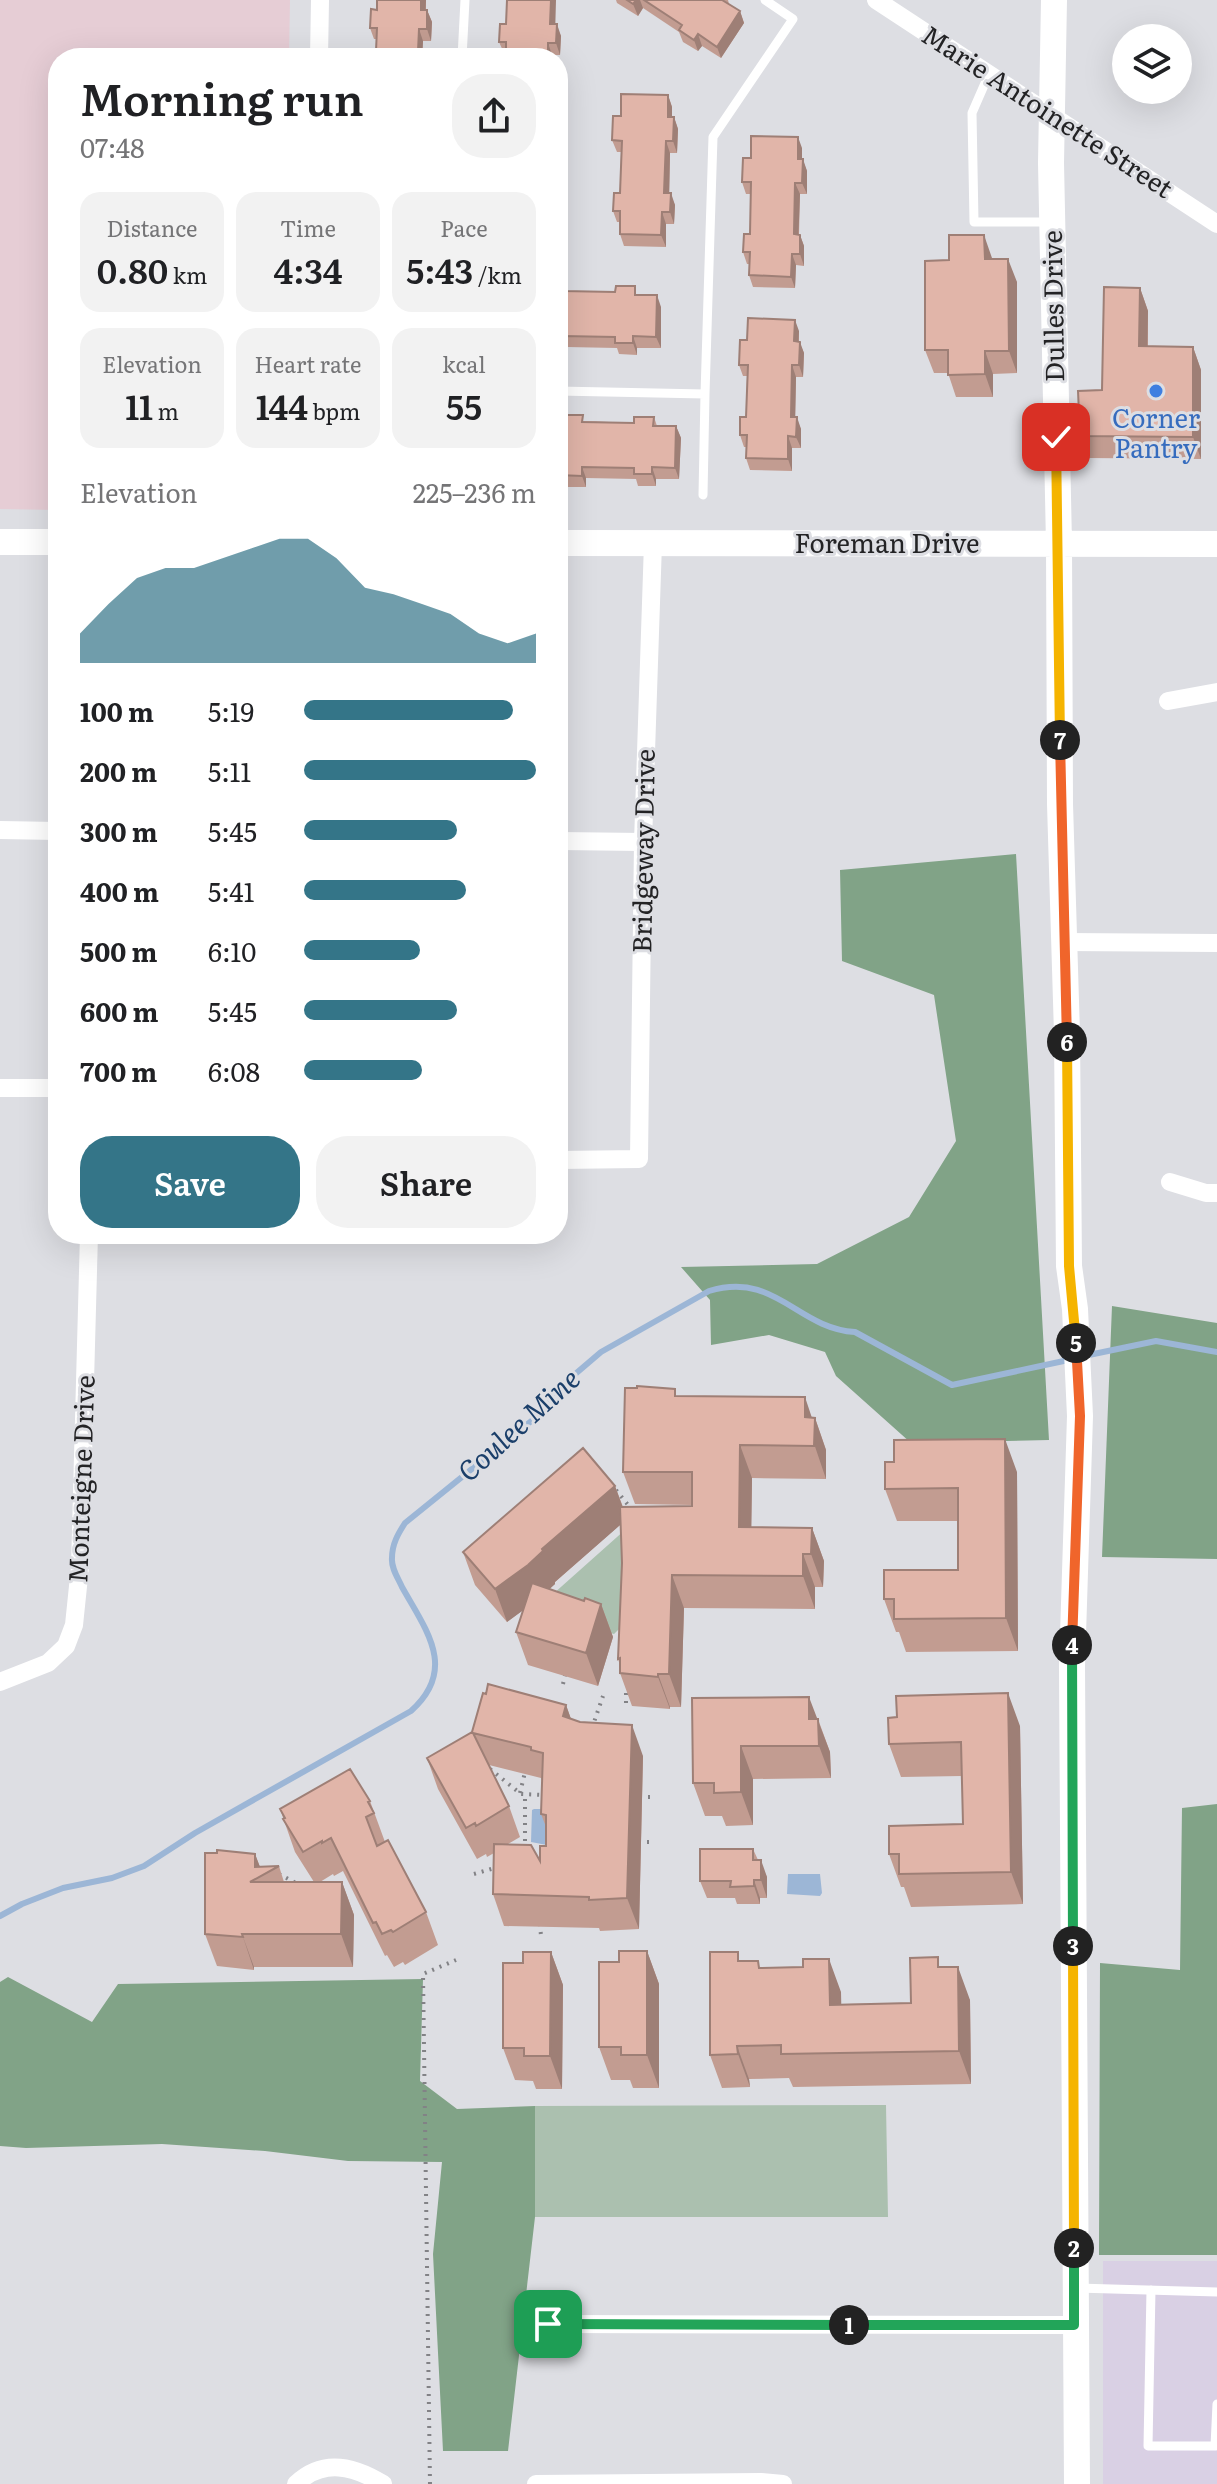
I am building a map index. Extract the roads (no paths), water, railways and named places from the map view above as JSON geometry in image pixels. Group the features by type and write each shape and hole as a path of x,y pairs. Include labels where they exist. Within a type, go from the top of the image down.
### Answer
{"street":[{"path":"319,48 320,0"},
{"name":"Marie Antoinette Street","path":"876,0 1217,224"},
{"name":"Dulles Drive","path":"1054,0 1052,222 1059,544 1060,804 1069,1266 1075,1309 1080,1416 1072,1666 1077,2484"},
{"path":"0,542 48,542"},
{"name":"Foreman Drive","path":"568,543 1217,544"},
{"name":"Bridgeway Drive","path":"568,1160 639,1159 643,842 653,543"},
{"path":"1168,701 1217,692"},
{"path":"0,830 48,831"},
{"path":"568,841 643,842"},
{"path":"1064,942 1217,943"},
{"path":"0,1088 48,1088"},
{"path":"1170,1182 1206,1193 1217,1193"},
{"name":"Monteigne Drive","path":"0,1682 48,1663 66,1646 74,1625 80,1567 89,1244"},
{"path":"548,2324 1074,2325"},
{"path":"296,2484 305,2475 326,2466 348,2467 383,2484"},
{"path":"536,2484 783,2484"}],"lane":[{"path":"463,48 465,0"},
{"path":"703,495 713,137 793,19 765,0"},
{"path":"989,74 972,113 974,222 1052,222"},
{"path":"568,391 705,394"},
{"path":"1074,2287 1217,2292"},
{"path":"1151,2290 1148,2446 1215,2446 1217,2404"}],"water":[{"path":"534,1809 548,1809 547,1845 531,1842"},
{"path":"788,1874 820,1874 822,1893 820,1896 787,1894"}],"waterway":[{"name":"Coulee Mine","path":"0,1916 63,1888 112,1878 144,1866 195,1833 411,1711 433,1680 435,1665 428,1634 393,1565 394,1544 405,1523 535,1418 553,1393 601,1352 709,1291 732,1287 752,1288 769,1294 817,1321 855,1332 952,1385 1073,1359"},
{"name":"Coulee Mine","path":"1084,1356 1156,1341 1217,1352"}],"place":[{"name":"Corner Pantry","path":"1156,391"}]}
